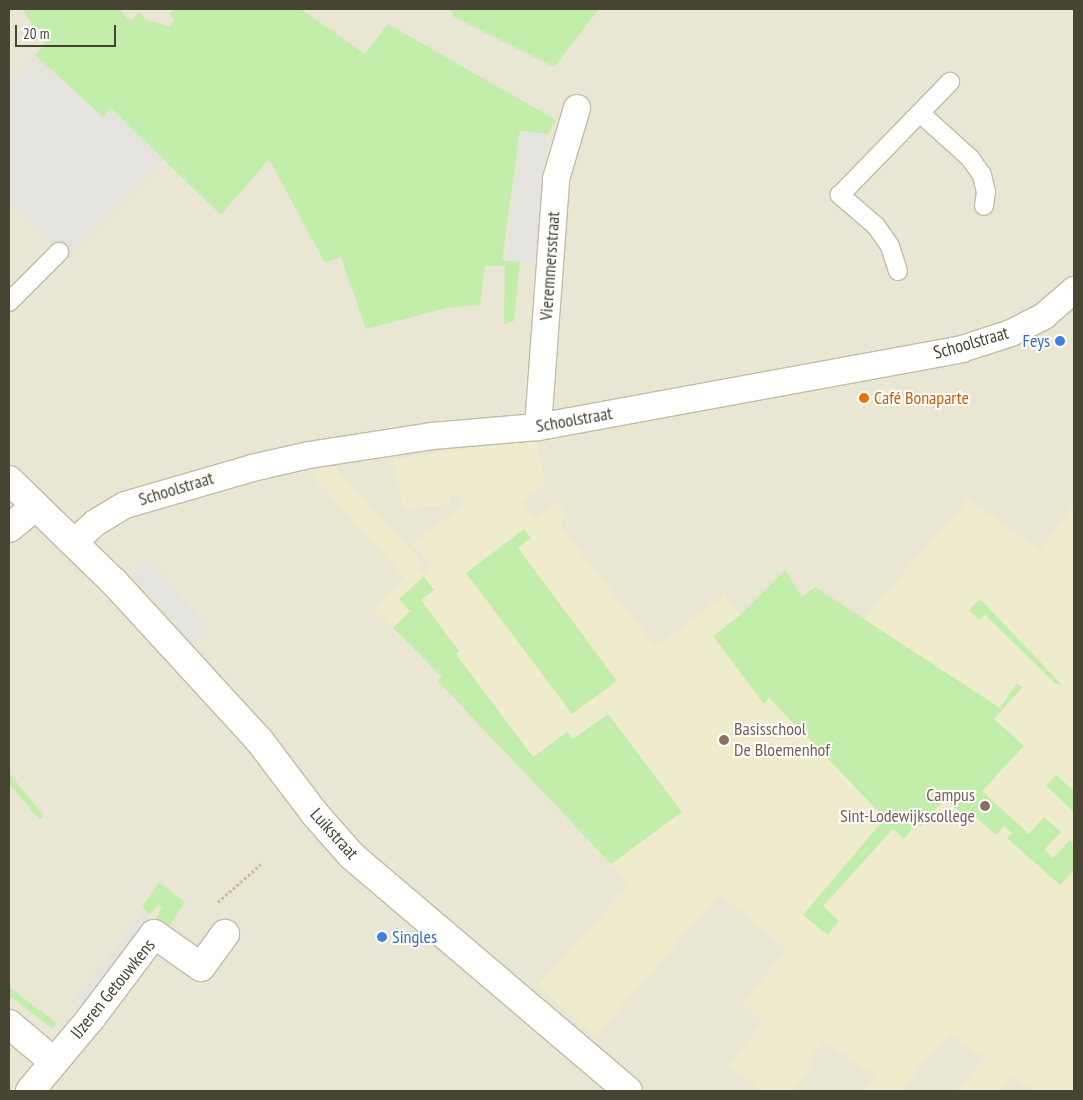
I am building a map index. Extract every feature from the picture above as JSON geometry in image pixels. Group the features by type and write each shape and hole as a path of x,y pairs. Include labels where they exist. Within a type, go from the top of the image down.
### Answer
{"street":[{"name":"Vieremmersstraat","path":"538,427 556,179 577,108"},
{"name":"Schoolstraat","path":"73,543 95,523 125,505 252,468 370,444 538,427 915,350 962,349 1011,333 1044,316 1072,297"},
{"name":"Luikstraat","path":"9,480 116,583 259,740 315,814 352,856 381,884 628,1091"},
{"path":"9,528 35,507"},
{"name":"IJzeren Getouwkens","path":"30,1091 53,1061 91,1018 154,934 201,967 225,934"},
{"path":"9,1024 53,1061"}],"lane":[{"path":"898,272 890,246 876,226 840,195 950,82"},
{"path":"920,113 970,158 982,175 986,192 984,206"},
{"path":"9,302 59,252"}],"shaded area":[{"path":"9,9 1074,9 1074,1091 9,1091"},
{"path":"35,55 87,105 103,117 111,108 164,159 66,259 9,202 9,85"},
{"path":"520,131 548,134 534,263 506,260"},
{"path":"536,440 546,484 522,502 535,518 557,503 566,515 560,526 656,647 724,595 739,616 785,570 802,597 815,587 863,619 968,499 1040,550 1074,504 1074,1091 1035,1091 1011,1076 999,1091 955,1091 985,1058 949,1034 900,1091 864,1091 876,1076 825,1042 805,1064 811,1069 793,1091 761,1091 729,1066 763,1021 742,1004 786,949 720,894 595,1037 538,985 630,884 438,681 442,677 374,610 404,577 309,472 333,467 422,562 417,567 423,573 431,566 412,544 462,506 460,496 449,497 449,504 403,509 393,459"},
{"path":"149,560 209,629 192,645 132,575"},
{"path":"145,911 155,919 81,1010 71,1002"}],"green space":[{"path":"22,9 119,9 130,21 139,12 147,20 170,27 174,20 169,14 174,9 301,9 365,54 388,24 556,120 548,134 520,131 502,260 520,262 514,321 504,324 505,266 485,266 480,304 447,308 366,329 341,257 325,263 269,159 221,215 111,109 103,117 35,55 45,44"},
{"path":"450,9 599,9 554,67 454,17"},
{"path":"524,529 531,538 518,548 617,681 572,714 466,573"},
{"path":"785,570 802,597 815,587 1000,708 1016,684 1023,687 994,719 1024,746 982,791 1029,834 1044,817 1061,832 1045,849 1053,858 1070,840 1074,844 1074,870 1060,885 1007,838 1012,833 1004,826 996,835 971,813 966,817 945,799 921,826 917,823 904,839 893,829 823,906 839,921 828,935 803,915 885,818 769,698 764,704 713,636 739,616"},
{"path":"424,576 434,590 421,600 459,651 456,654 533,757 567,732 573,739 608,714 682,812 611,864 438,681 442,677 393,628 410,611 399,599"},
{"path":"980,599 1063,686 1055,683 985,615 979,620 969,610"},
{"path":"9,773 44,816 40,820 9,784"},
{"path":"1056,775 1074,791 1074,812 1046,786"},
{"path":"159,883 185,902 168,928 155,919 162,908 158,905 150,914 142,907"},
{"path":"9,987 57,1023 53,1029 9,996"}],"place":[{"name":"Feys","path":"1060,341"},
{"name":"Café Bonaparte","path":"864,398"},
{"name":"Basisschool De Bloemenhof","path":"724,740"},
{"name":"Campus Sint-Lodewijkscollege","path":"985,806"},
{"name":"Singles","path":"382,937"}]}
